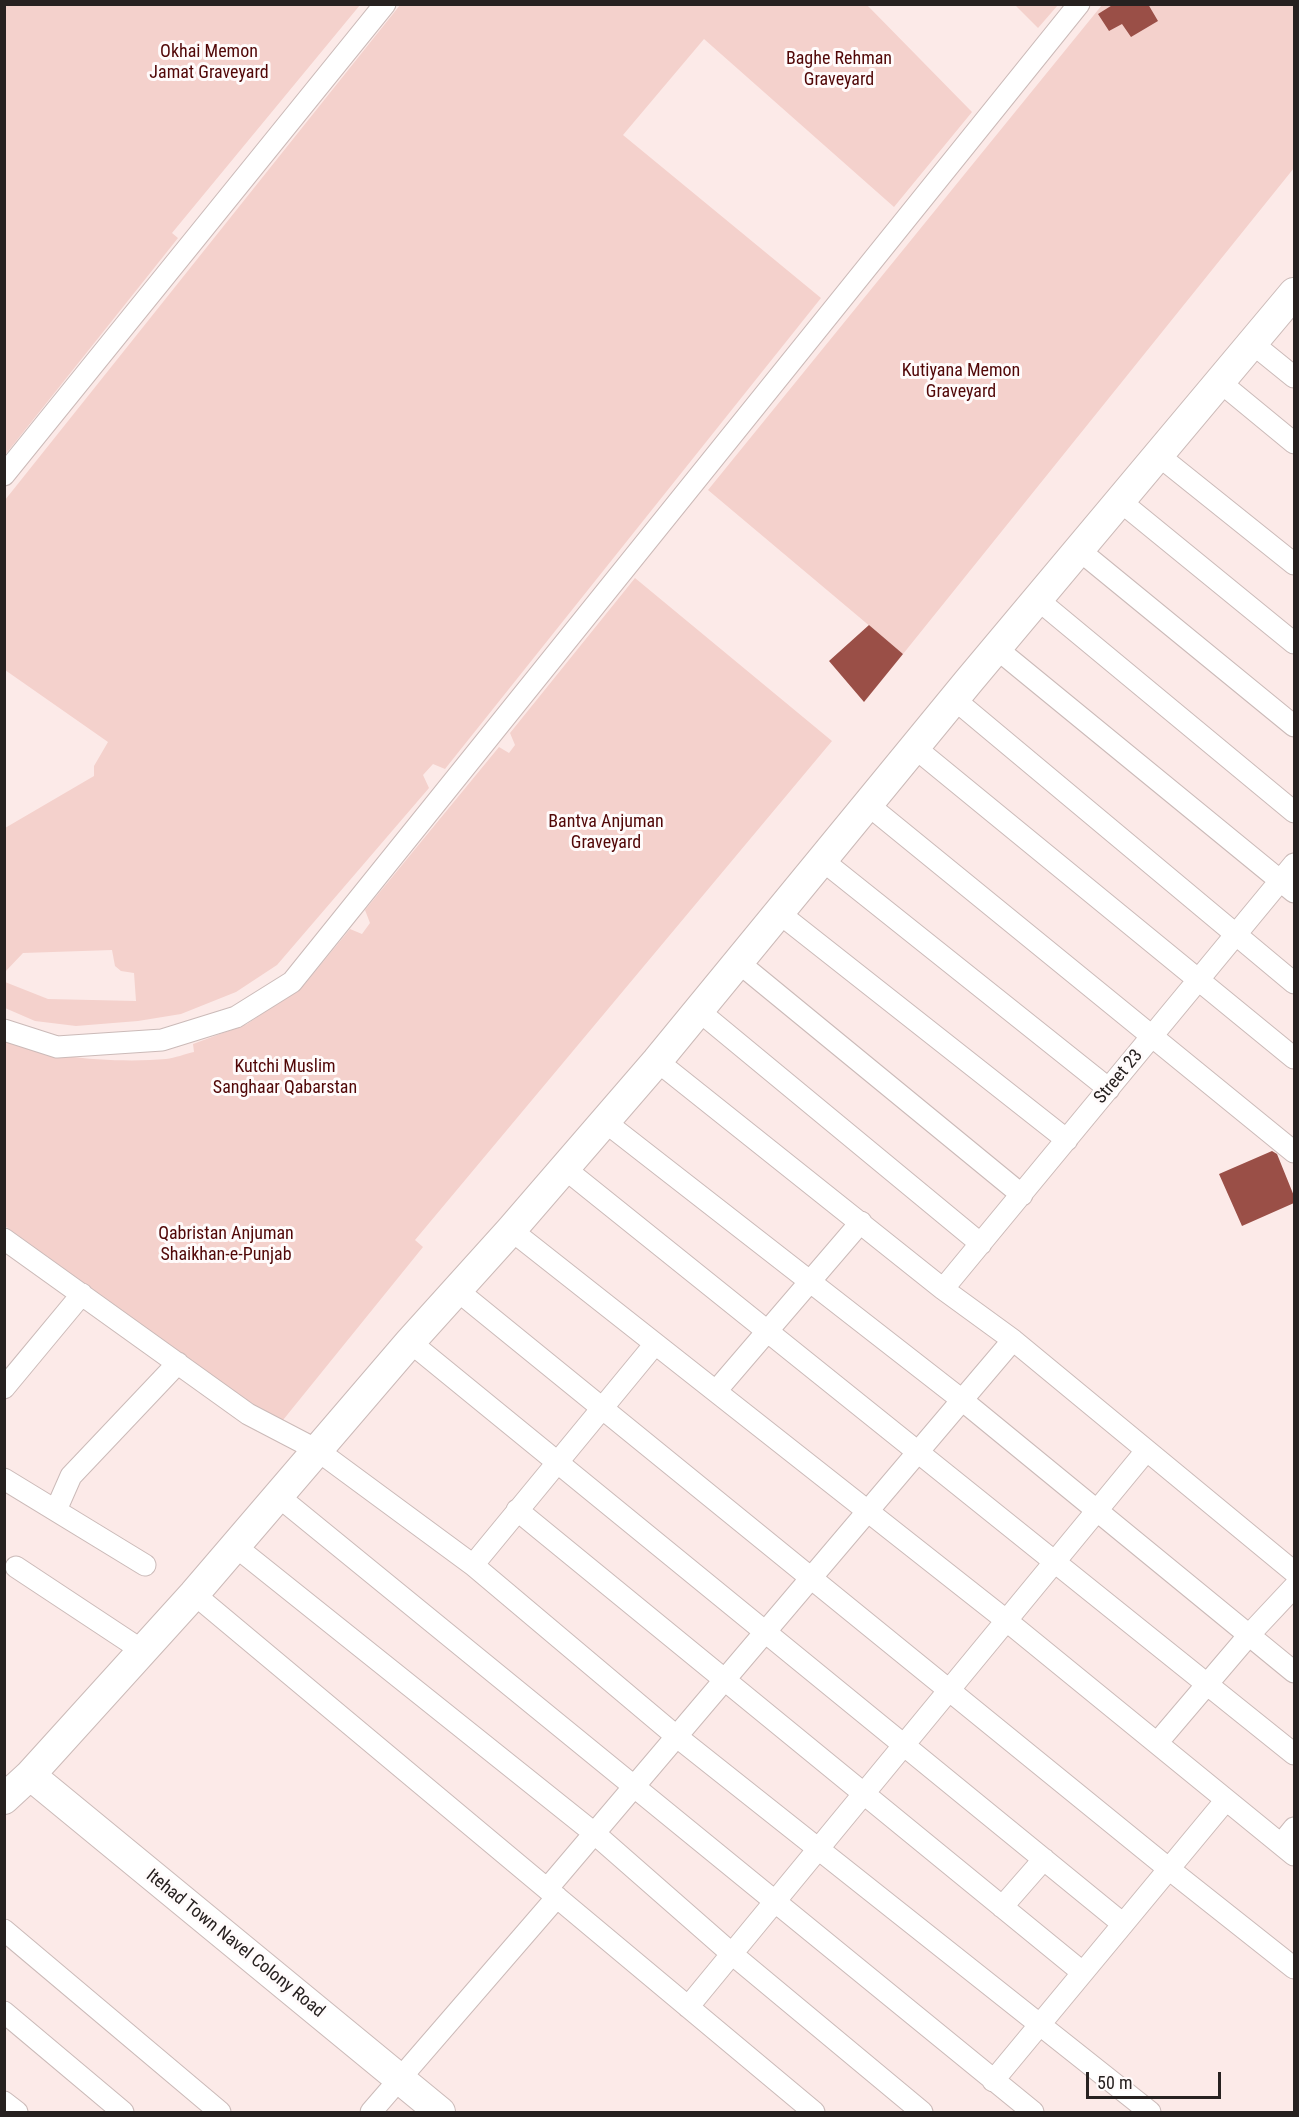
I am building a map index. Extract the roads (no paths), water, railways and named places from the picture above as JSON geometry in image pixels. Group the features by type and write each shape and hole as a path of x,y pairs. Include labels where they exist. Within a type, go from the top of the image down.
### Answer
{"street":[{"path":"4,475 385,4"},
{"path":"4,1030 57,1047 162,1040 236,1017 292,982 1079,4"},
{"path":"13,1787 194,1594 410,1342 458,1291 657,1061 996,648 1294,293"},
{"path":"1252,343 1294,377"},
{"path":"1220,382 1294,443"},
{"path":"1158,455 1294,564"},
{"path":"1120,501 1294,643"},
{"path":"1078,550 1294,726"},
{"path":"1037,599 1294,812"},
{"path":"996,648 1288,886"},
{"path":"954,699 1294,983"},
{"path":"914,747 1294,1058"},
{"path":"867,804 1294,1152"},
{"path":"822,860 1109,1089"},
{"name":"Street 23","path":"944,1289 1236,934 1288,886 1294,864"},
{"path":"779,913 1067,1140"},
{"path":"738,962 1022,1195"},
{"path":"699,1011 981,1244"},
{"path":"657,1061 944,1289 1013,1340 1294,1572"},
{"path":"604,1121 962,1400 1294,1672"},
{"path":"564,1168 1294,1754"},
{"path":"716,1391 861,1222"},
{"path":"511,1230 1007,1621 1226,1800 1290,1843"},
{"path":"4,1239 248,1414 317,1450 473,1565 676,1736 1150,2112"},
{"path":"458,1291 1294,1968"},
{"path":"4,1388 82,1294"},
{"path":"371,2112 400,2080 552,1893 594,1833 1013,1340"},
{"path":"410,1342 903,1747 1044,1858 1123,1924"},
{"path":"473,1565 656,1344"},
{"path":"56,1510 71,1476 178,1363"},
{"path":"688,2007 1146,1451"},
{"path":"4,1479 145,1565"},
{"path":"278,1496 1033,2112"},
{"path":"517,1510 723,1681 1082,1972"},
{"path":"235,1546 594,1833 732,1954 921,2112"},
{"path":"16,1567 143,1651"},
{"path":"1157,1743 1249,1635 1294,1587"},
{"path":"194,1594 814,2112"},
{"name":"Itehad Town Navel Colony Road","path":"13,1787 440,2112"},
{"path":"993,2081 1226,1800"},
{"path":"1002,1907 1044,1858"},
{"path":"4,1929 220,2112"},
{"path":"4,2012 123,2112"},
{"path":"4,2102 16,2112"}],"park label":[{"name":"Okhai Memon Jamat Graveyard","path":"209,62"},
{"name":"Baghe Rehman Graveyard","path":"839,69"},
{"name":"Kutiyana Memon Graveyard","path":"961,382"},
{"name":"Bantva Anjuman Graveyard","path":"606,832"},
{"name":"Kutchi Muslim Sanghaar Qabarstan","path":"285,1077"},
{"name":"Qabristan Anjuman Shaikhan-e-Punjab","path":"226,1244"}]}
